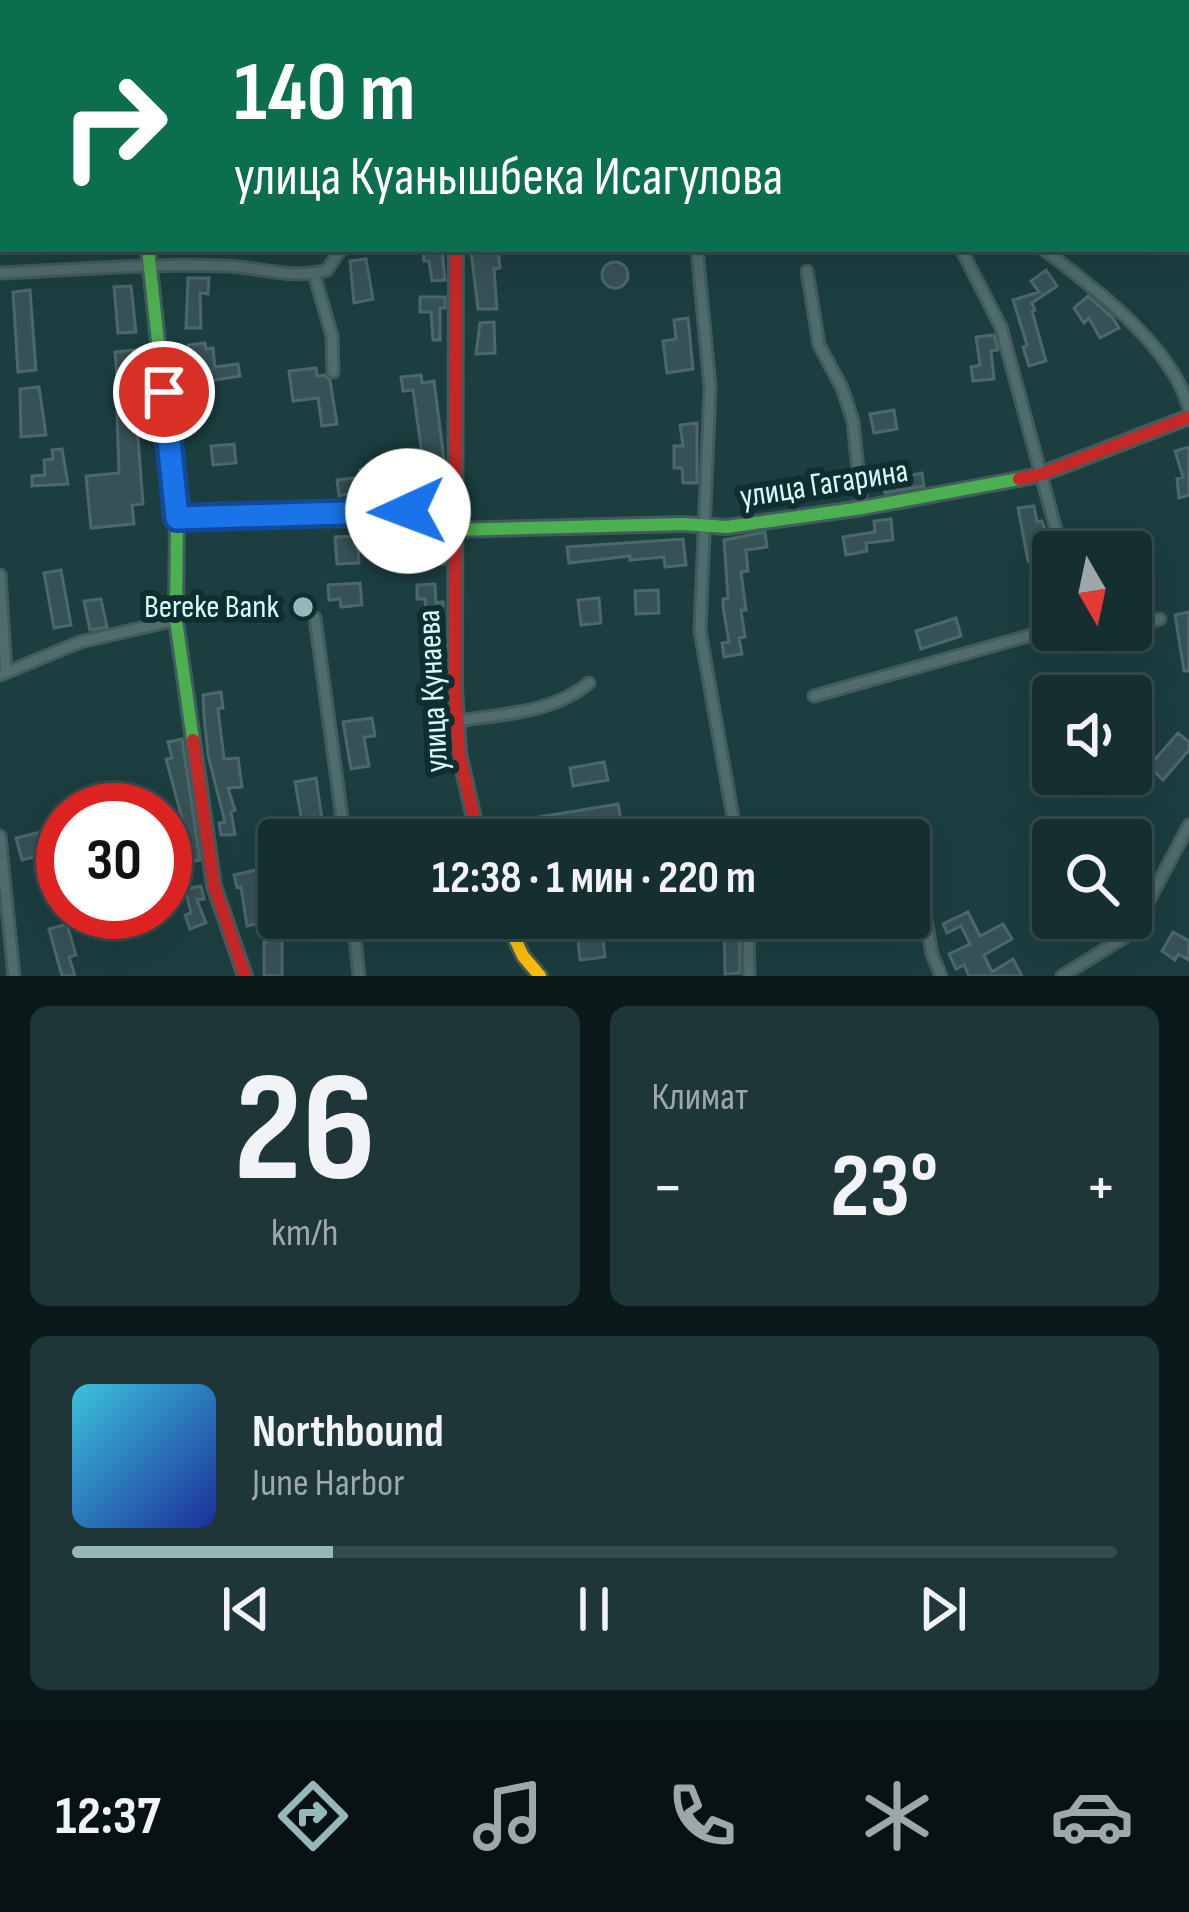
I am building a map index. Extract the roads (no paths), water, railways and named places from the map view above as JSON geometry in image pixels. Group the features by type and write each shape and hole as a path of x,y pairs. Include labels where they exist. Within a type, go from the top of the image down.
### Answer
{"street":[{"path":"148,252 177,518 176,620 214,886 245,976"},
{"path":"0,272 231,266 268,274 314,274 328,270 339,252"},
{"name":"улица Кунаева","path":"456,252 457,721 474,819"},
{"path":"697,252 710,387 700,631 733,819"},
{"path":"963,252 1001,327 1056,531"},
{"path":"1047,252 1132,323 1176,378 1189,413"},
{"path":"807,271 819,345 853,421 862,508"},
{"path":"314,274 332,336 333,372"},
{"name":"улица Гагарина","path":"454,530 727,526 862,508 1039,475 1189,413"},
{"path":"177,518 454,510"},
{"path":"0,575 3,674 80,642 176,620"},
{"path":"315,618 342,819"},
{"path":"1152,621 1160,619"},
{"path":"814,696 1032,635"},
{"path":"457,721 548,706 572,697 589,683"},
{"path":"1152,892 1189,825"},
{"path":"0,836 14,976"},
{"path":"355,939 359,976"},
{"path":"515,939 537,975"},
{"path":"748,939 749,976"},
{"path":"929,939 941,976"},
{"path":"1062,976 1123,939"}],"place":[{"name":"Bereke Bank","path":"303,607"}]}
